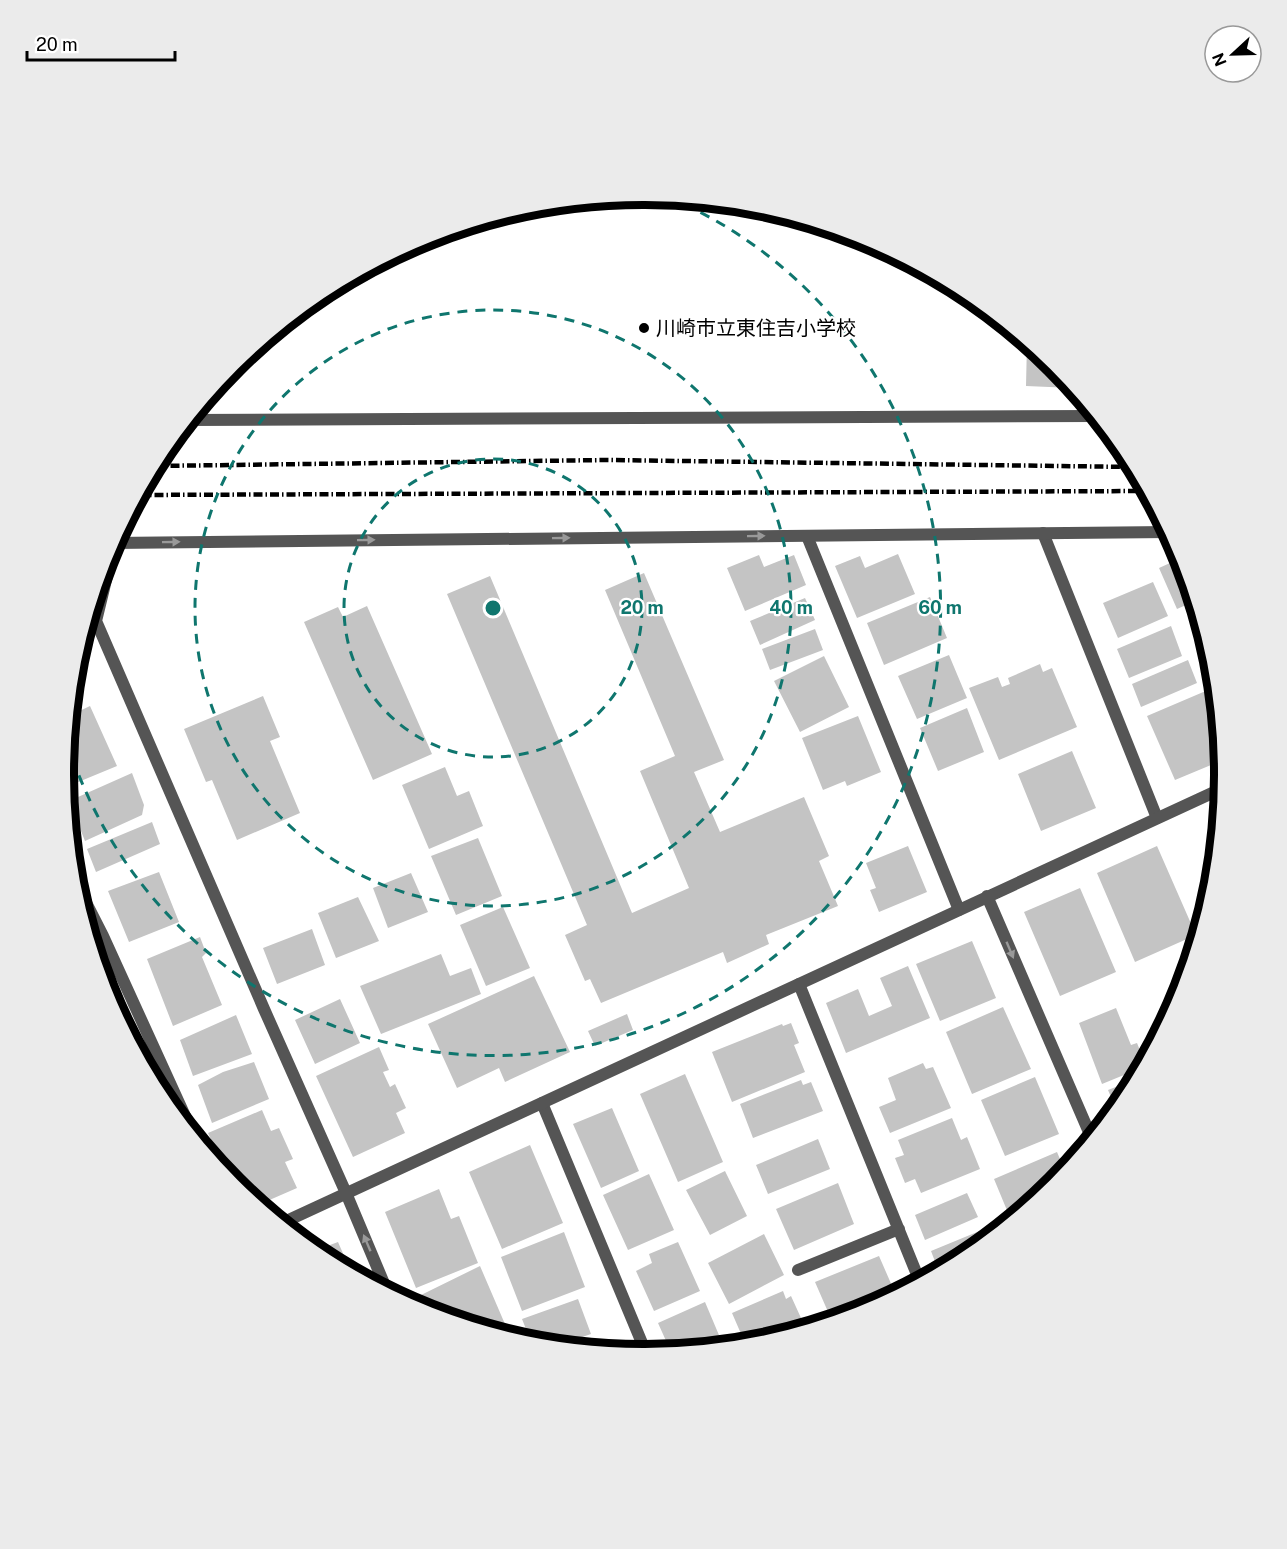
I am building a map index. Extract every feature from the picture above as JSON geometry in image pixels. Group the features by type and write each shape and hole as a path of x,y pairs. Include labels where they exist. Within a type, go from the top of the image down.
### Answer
{"street":[{"path":"198,420 1086,416"},
{"path":"123,543 1159,532"},
{"path":"1043,533 1157,818"},
{"path":"807,536 959,910"},
{"path":"100,605 96,621 383,1282"},
{"path":"289,1220 1213,793"},
{"path":"987,896 1088,1130"},
{"path":"92,917 103,936 180,1106"},
{"path":"799,984 917,1274"},
{"path":"542,1103 642,1344"},
{"path":"798,1270 899,1229"}],"building":[{"path":"1027,353 1062,388 1026,386"},
{"path":"898,554 915,594 857,618 835,566 860,556 865,568"},
{"path":"759,555 764,567 794,555 806,585 745,611 727,568"},
{"path":"1172,562 1187,604 1177,609 1159,568"},
{"path":"644,573 724,760 694,772 720,832 804,797 829,856 819,861 838,906 766,935 769,944 727,963 723,952 601,1003 590,979 585,981 565,935 587,925 447,594 490,576 632,913 689,888 640,771 675,756 605,590"},
{"path":"1153,582 1168,616 1118,638 1103,603"},
{"path":"930,597 947,638 884,665 867,623"},
{"path":"805,598 815,620 760,645 750,621"},
{"path":"367,606 432,754 373,780 304,622 338,607 343,617"},
{"path":"1171,626 1182,656 1129,678 1117,649"},
{"path":"815,629 823,650 770,670 762,649"},
{"path":"949,655 967,698 917,719 898,676"},
{"path":"824,656 849,707 800,732 774,681"},
{"path":"1188,660 1197,683 1141,707 1132,684"},
{"path":"1040,664 1043,672 1052,668 1077,727 999,760 969,688 998,677 1002,687 1010,684 1008,678"},
{"path":"83,671 86,679 81,681"},
{"path":"1207,690 1213,764 1175,780 1147,716"},
{"path":"263,696 280,737 270,741 300,813 237,840 212,780 206,782 184,729"},
{"path":"90,706 117,766 74,784 75,737 77,712"},
{"path":"967,708 984,752 938,771 920,728"},
{"path":"858,716 881,772 847,786 845,781 823,790 802,738"},
{"path":"1072,751 1096,808 1041,831 1018,774"},
{"path":"445,767 457,796 469,791 483,826 429,849 402,785"},
{"path":"132,773 144,805 142,815 85,841 75,817 75,798"},
{"path":"152,822 160,844 96,872 87,849"},
{"path":"478,838 502,896 456,915 431,856"},
{"path":"908,846 927,892 879,912 870,890 876,888 866,863"},
{"path":"1157,846 1192,927 1189,938 1135,962 1097,873"},
{"path":"159,872 179,922 129,942 108,891"},
{"path":"411,873 428,912 388,928 373,888"},
{"path":"1080,888 1116,972 1060,996 1024,912"},
{"path":"358,897 379,941 336,958 318,913"},
{"path":"503,907 530,968 486,986 460,925"},
{"path":"312,929 325,965 277,984 263,948"},
{"path":"200,937 206,953 202,957 222,1005 173,1026 147,959"},
{"path":"972,941 996,998 940,1021 916,964"},
{"path":"441,954 450,976 471,968 481,994 381,1034 360,986"},
{"path":"908,966 930,1018 846,1053 826,1003 858,989 869,1016 892,1006 880,978"},
{"path":"534,976 570,1052 505,1082 499,1068 457,1088 428,1024"},
{"path":"340,999 360,1043 315,1064 295,1020"},
{"path":"1003,1007 1031,1069 972,1094 946,1032"},
{"path":"1116,1008 1131,1045 1137,1043 1141,1053 1129,1073 1102,1084 1079,1023"},
{"path":"627,1014 633,1030 595,1046 588,1031"},
{"path":"236,1015 252,1054 193,1076 180,1040"},
{"path":"791,1023 799,1043 794,1045 805,1072 732,1102 712,1052 782,1024 783,1026"},
{"path":"379,1047 389,1070 383,1072 390,1087 395,1084 406,1108 396,1113 405,1133 353,1157 316,1076"},
{"path":"254,1062 269,1099 212,1123 198,1085 223,1072"},
{"path":"923,1063 926,1069 933,1067 951,1108 890,1133 879,1107 896,1100 888,1078"},
{"path":"685,1074 723,1162 678,1182 640,1094"},
{"path":"1035,1077 1059,1134 1005,1156 981,1100"},
{"path":"801,1080 803,1085 811,1082 823,1111 753,1138 740,1104"},
{"path":"1121,1085 1112,1099 1108,1090"},
{"path":"612,1108 639,1171 601,1188 573,1124"},
{"path":"262,1110 271,1131 279,1128 293,1159 285,1162 297,1188 266,1201 240,1178 216,1151 208,1133"},
{"path":"952,1118 961,1140 967,1137 980,1169 921,1193 915,1179 905,1183 895,1158 904,1155 898,1140"},
{"path":"818,1139 830,1169 768,1194 756,1165"},
{"path":"530,1145 563,1223 502,1249 469,1172"},
{"path":"1057,1152 1061,1162 1047,1178 1008,1212 994,1179"},
{"path":"725,1171 747,1216 710,1235 686,1190"},
{"path":"649,1174 674,1230 628,1250 603,1195"},
{"path":"838,1183 854,1224 794,1250 776,1209"},
{"path":"439,1189 451,1219 459,1216 478,1263 416,1288 385,1212"},
{"path":"967,1193 978,1217 925,1240 915,1215"},
{"path":"982,1230 983,1232 936,1263 931,1251"},
{"path":"564,1232 585,1287 522,1311 501,1257"},
{"path":"764,1234 784,1275 729,1304 708,1263"},
{"path":"338,1242 346,1260 327,1248 325,1247"},
{"path":"678,1242 700,1291 654,1311 636,1271 652,1263 649,1254"},
{"path":"879,1256 893,1287 829,1313 815,1282"},
{"path":"480,1266 507,1328 425,1301 421,1295"},
{"path":"783,1291 786,1299 791,1296 803,1321 742,1336 732,1313"},
{"path":"578,1299 591,1334 573,1340 532,1334 528,1333 522,1319"},
{"path":"705,1302 721,1340 667,1343 658,1323"}],"railway":[{"path":"165,466 608,460 1123,467"},
{"path":"147,495 1138,491"}],"place":[{"name":"川崎市立東住吉小学校","path":"644,328"}]}
